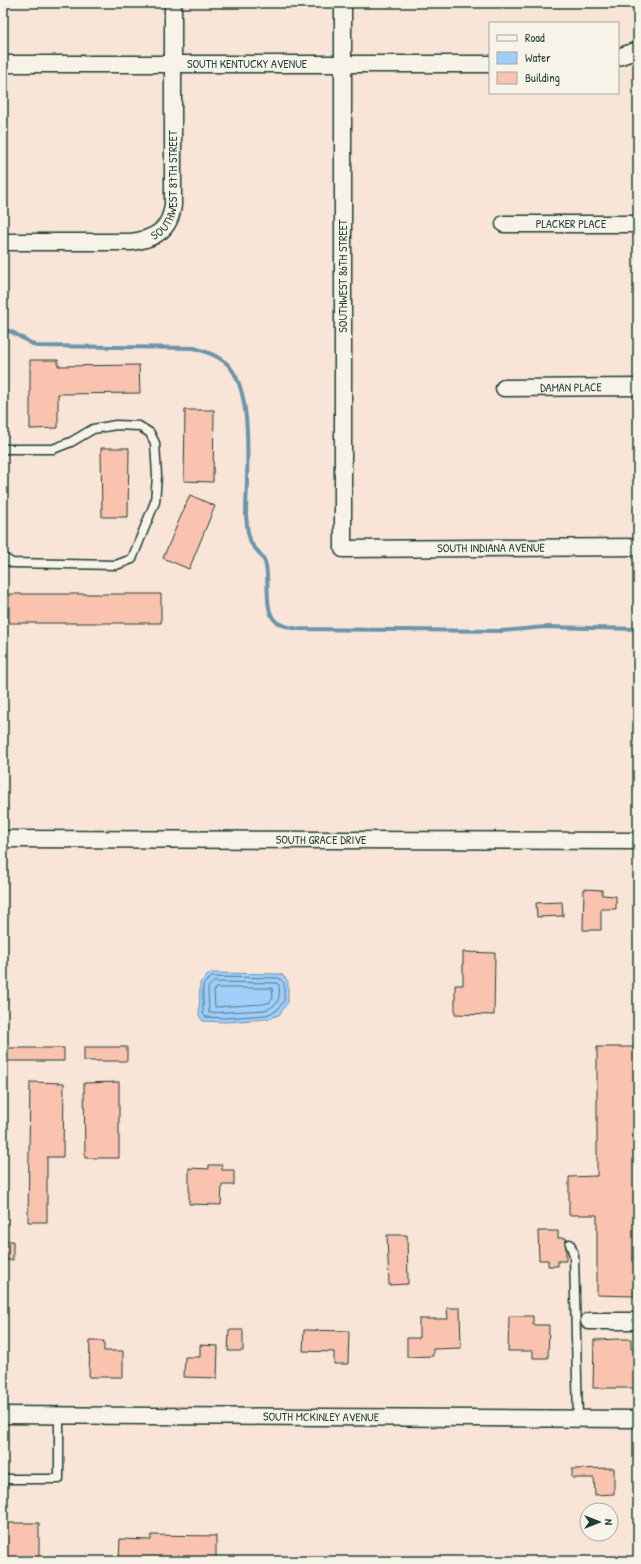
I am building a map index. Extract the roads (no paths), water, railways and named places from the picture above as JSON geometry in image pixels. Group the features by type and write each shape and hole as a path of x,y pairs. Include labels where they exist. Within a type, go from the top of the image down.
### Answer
{"street":[{"name":"SOUTHWEST 87TH STREET","path":"3,242 131,242 145,239 164,229 171,219 173,206 173,3"},
{"name":"SOUTHWEST 86TH STREET","path":"343,3 343,549"},
{"path":"619,58 638,50"},
{"name":"SOUTH KENTUCKY AVENUE","path":"3,64 489,64"},
{"name":"PLACKER PLACE","path":"504,224 638,224"},
{"name":"DAMAN PLACE","path":"504,388 638,387"},
{"name":"SOUTH INDIANA AVENUE","path":"343,549 638,547"},
{"name":"SOUTH GRACE DRIVE","path":"3,839 638,841"},
{"path":"589,1321 638,1320"},
{"name":"SOUTH MCKINLEY AVENUE","path":"3,1415 638,1420"}],"lane":[{"path":"3,449 53,449 71,442 93,429 116,425 139,426 150,432 155,443 157,476 155,502 132,559 116,565 12,564 3,557"},
{"path":"570,1244 574,1256 578,1419"},
{"path":"3,1478 59,1479 59,1416"}],"water":[{"path":"210,973 281,974 288,981 288,1002 279,1015 267,1019 226,1022 203,1021 199,1016 200,983"}],"waterway":[{"path":"3,329 12,332 36,346 194,348 218,357 225,362 235,374 241,391 245,411 248,456 247,529 251,543 265,562 269,607 273,618 278,623 298,629 502,631 545,627 638,629"}]}
